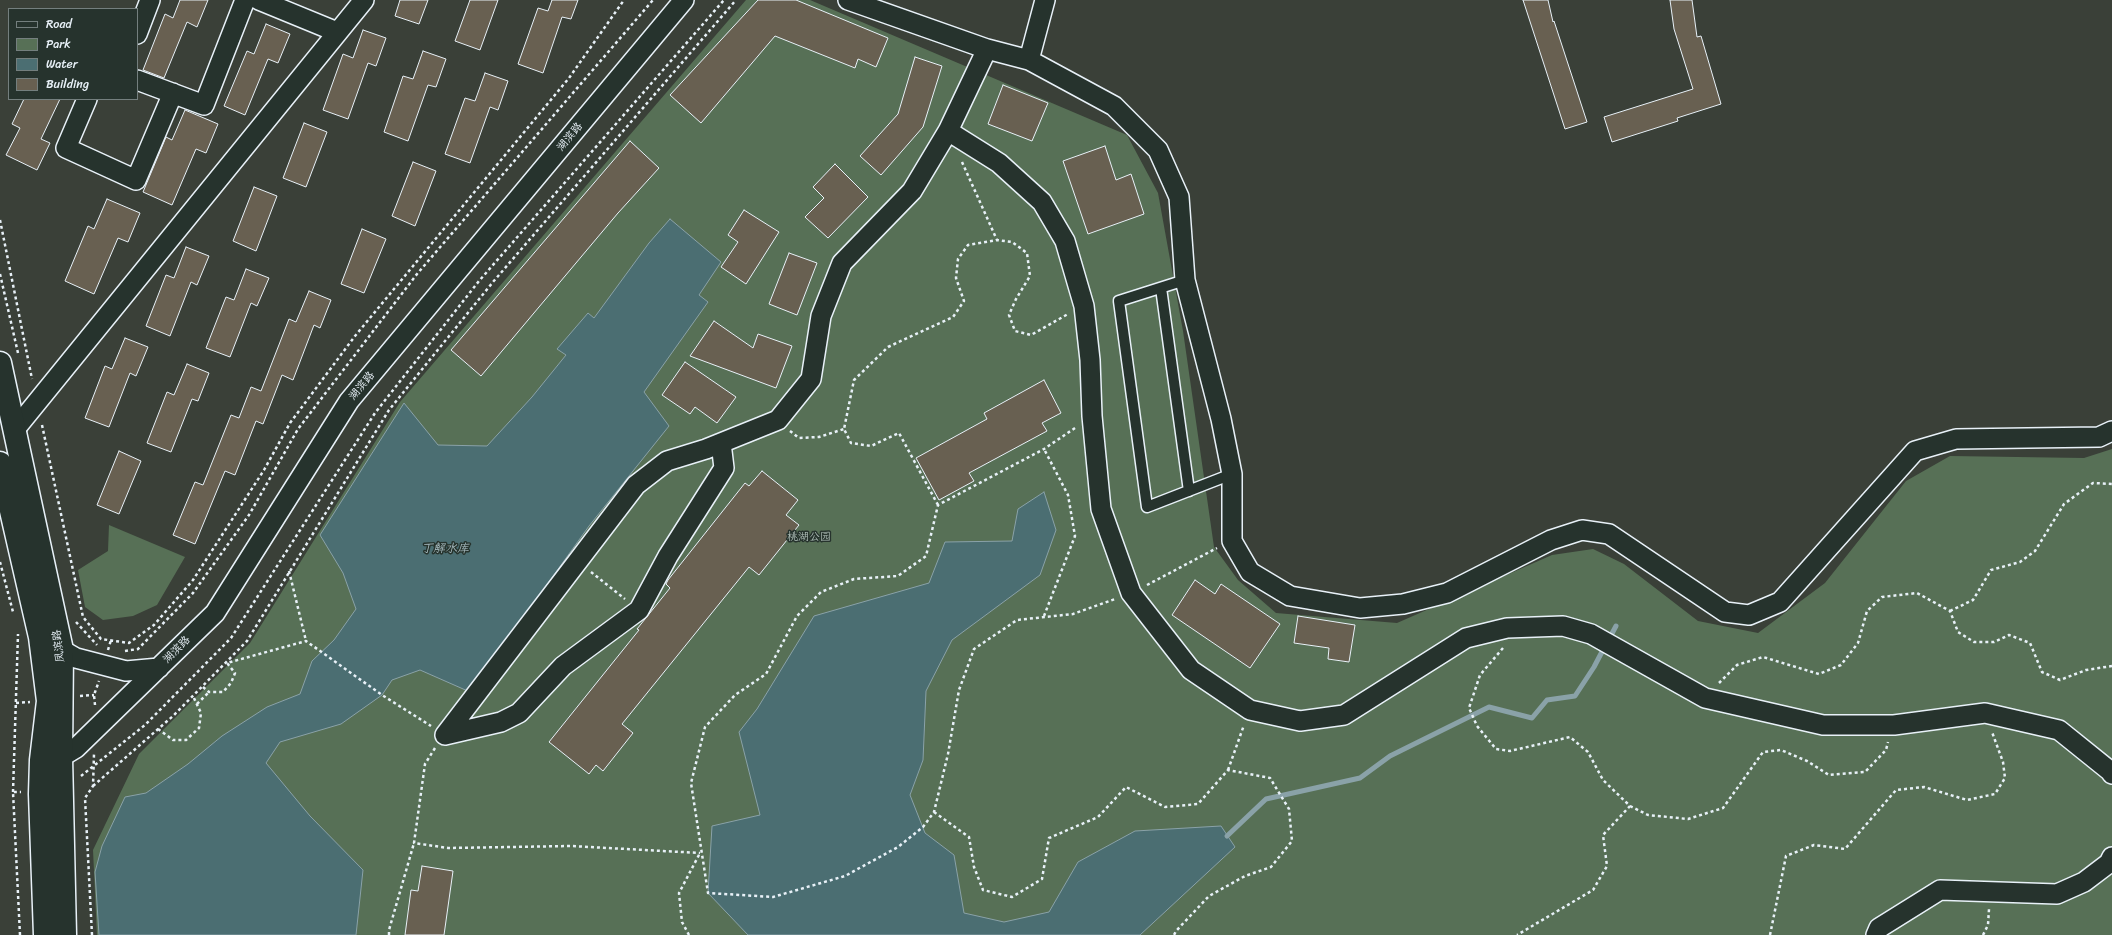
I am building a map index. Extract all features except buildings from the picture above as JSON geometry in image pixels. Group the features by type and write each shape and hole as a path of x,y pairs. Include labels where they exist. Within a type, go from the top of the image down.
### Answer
{"street":[{"path":"138,31 150,0"},
{"path":"138,80 204,106 245,0"},
{"path":"16,428 364,0"},
{"name":"湖滨路","path":"51,759 76,748 215,613 349,401 684,0"},
{"path":"848,0 987,49 1029,60 1114,106 1158,150 1179,197 1185,280 1221,419 1232,474 1232,541 1250,572 1290,596 1360,608 1403,604 1447,593 1551,540 1582,530 1609,534 1725,612 1749,615 1780,602 1915,451 1956,439 2099,437 2112,431"},
{"path":"1029,60 1046,0"},
{"path":"271,2 337,32"},
{"path":"445,735 636,485 667,461 721,443 778,420 811,379 821,316 842,263 912,191 948,131 987,49"},
{"path":"88,100 66,148 136,180 172,93"},
{"path":"948,131 999,163 1042,202 1065,241 1084,306 1090,360 1092,416 1101,509 1131,593 1191,670 1250,710 1300,721 1344,715 1466,638 1507,628 1563,626 1591,634 1705,698 1823,725 1894,725 1985,713 2059,730 2112,774"},
{"name":"凤滨路","path":"9,360 16,428 62,650 51,759 40,794 45,935"},
{"path":"445,735 500,722 519,713 563,666 639,610 668,556 724,468 721,443"},
{"name":"凤滨路","path":"0,463 40,637 48,701 51,759 65,935"},
{"path":"62,650 76,658 108,655 126,671 159,668"},
{"path":"1876,935 1879,928 1940,890 2057,894 2084,882 2109,863 2112,857"}],"lane":[{"path":"1185,280 1119,301 1148,507 1232,474"},
{"path":"1161,288 1189,490"}],"path":[{"path":"0,220 83,617 101,639 129,643 154,626 193,580 264,470 290,424 350,342 568,78 624,0"},
{"path":"122,652 138,649 193,593 249,515 298,430 417,274 653,0"},
{"path":"78,779 144,725 231,638 375,413 479,281 724,0"},
{"path":"92,935 85,798 93,786 203,687 247,641 389,410 493,282 736,0"},
{"path":"961,160 997,240"},
{"path":"1084,306 1031,335 1015,331 1009,315 1016,299 1030,276 1027,253 1012,242 997,240 968,245 958,260 956,278 964,301 953,317 888,347 854,380 844,429 851,443 871,446 899,433 938,505 926,556 898,576 854,579 821,592 797,616 766,674 735,695 705,727 691,783 700,853 708,893 773,896 845,876 898,847 923,827 934,812 948,754 959,690 974,649 1017,620 1073,614 1131,593 1232,541"},
{"path":"0,274 9,360"},
{"path":"938,505 1044,449 1092,416"},
{"path":"778,420 799,438 819,437 844,429"},
{"path":"1044,449 1068,494 1075,536 1044,617"},
{"path":"1950,611 1973,600 1991,570 2020,562 2034,550 2064,504 2093,483 2112,484"},
{"path":"0,562 13,613"},
{"path":"578,562 639,610"},
{"path":"289,571 306,642"},
{"path":"1705,698 1737,665 1763,657 1819,674 1841,665 1858,643 1866,611 1882,597 1916,593 1950,611 1958,632 1974,642 1994,642 2009,635 2030,643 2042,672 2060,680 2086,670 2112,666"},
{"path":"74,614 76,621 100,648"},
{"path":"13,792 18,635 16,628"},
{"path":"1507,628 1505,646 1480,676 1469,708 1477,726 1496,749 1510,751 1570,737 1588,752 1602,780 1630,806 1648,815 1688,819 1723,808 1763,752 1781,750 1807,761 1829,775 1865,772 1886,750 1894,725"},
{"path":"93,786 95,731 94,695 108,655 111,640"},
{"path":"227,662 306,642 382,695 445,735 424,764 414,843 389,930 389,935"},
{"path":"203,687 209,692 223,692 230,684 235,673 227,662"},
{"path":"197,704 209,692"},
{"path":"158,729 173,740 186,740 198,728 201,712 193,696"},
{"path":"934,812 969,837 974,868 983,890 1012,897 1042,879 1049,838 1098,817 1126,787 1165,807 1198,804 1228,770 1250,710"},
{"path":"1770,935 1786,856 1814,845 1845,849 1896,790 1924,787 1967,800 1995,794 2005,778 2004,767 1985,713"},
{"path":"1174,935 1176,930 1208,896 1244,876 1271,867 1292,841 1289,809 1270,778 1228,770"},
{"path":"1517,935 1593,890 1607,866 1603,835 1630,806"},
{"path":"414,843 448,848 571,846 700,853"},
{"path":"689,935 682,922 679,893 700,853"},
{"path":"1983,935 1988,925 1991,891"}],"green space":[{"name":"桃湖公园","path":"746,0 810,0 1127,135 1158,193 1183,331 1214,547 1238,580 1276,613 1397,623 1552,555 1593,549 1624,564 1698,621 1758,633 1825,583 1906,481 1950,456 2084,458 2112,449 2112,935 97,935 93,850 139,754 250,643 400,402"},
{"path":"109,525 185,557 157,605 133,616 103,620 85,607 78,570 108,551"}],"water":[{"name":"丁解水库","path":"670,219 721,262 699,295 708,302 644,392 669,426 589,526 470,692 420,670 392,680 382,695 341,724 280,742 266,763 310,816 363,870 356,935 99,935 95,872 102,846 125,797 146,793 188,764 222,736 267,707 300,694 312,661 334,640 356,609 343,573 320,535 404,403 438,445 487,446 532,397 566,355 557,349 588,313 594,318 649,243"},
{"path":"1044,492 1056,530 1040,575 952,640 926,691 923,760 910,795 925,833 954,855 964,913 1004,922 1049,912 1078,862 1135,831 1221,826 1235,847 1140,935 748,935 708,893 712,826 760,815 739,732 757,709 814,616 929,583 945,542 1012,541 1018,509"}],"waterway":[{"path":"1609,639 1616,626"},
{"path":"1227,836 1266,799 1360,778 1390,756 1489,707 1532,718 1547,700 1575,696 1594,667 1605,646"}]}
